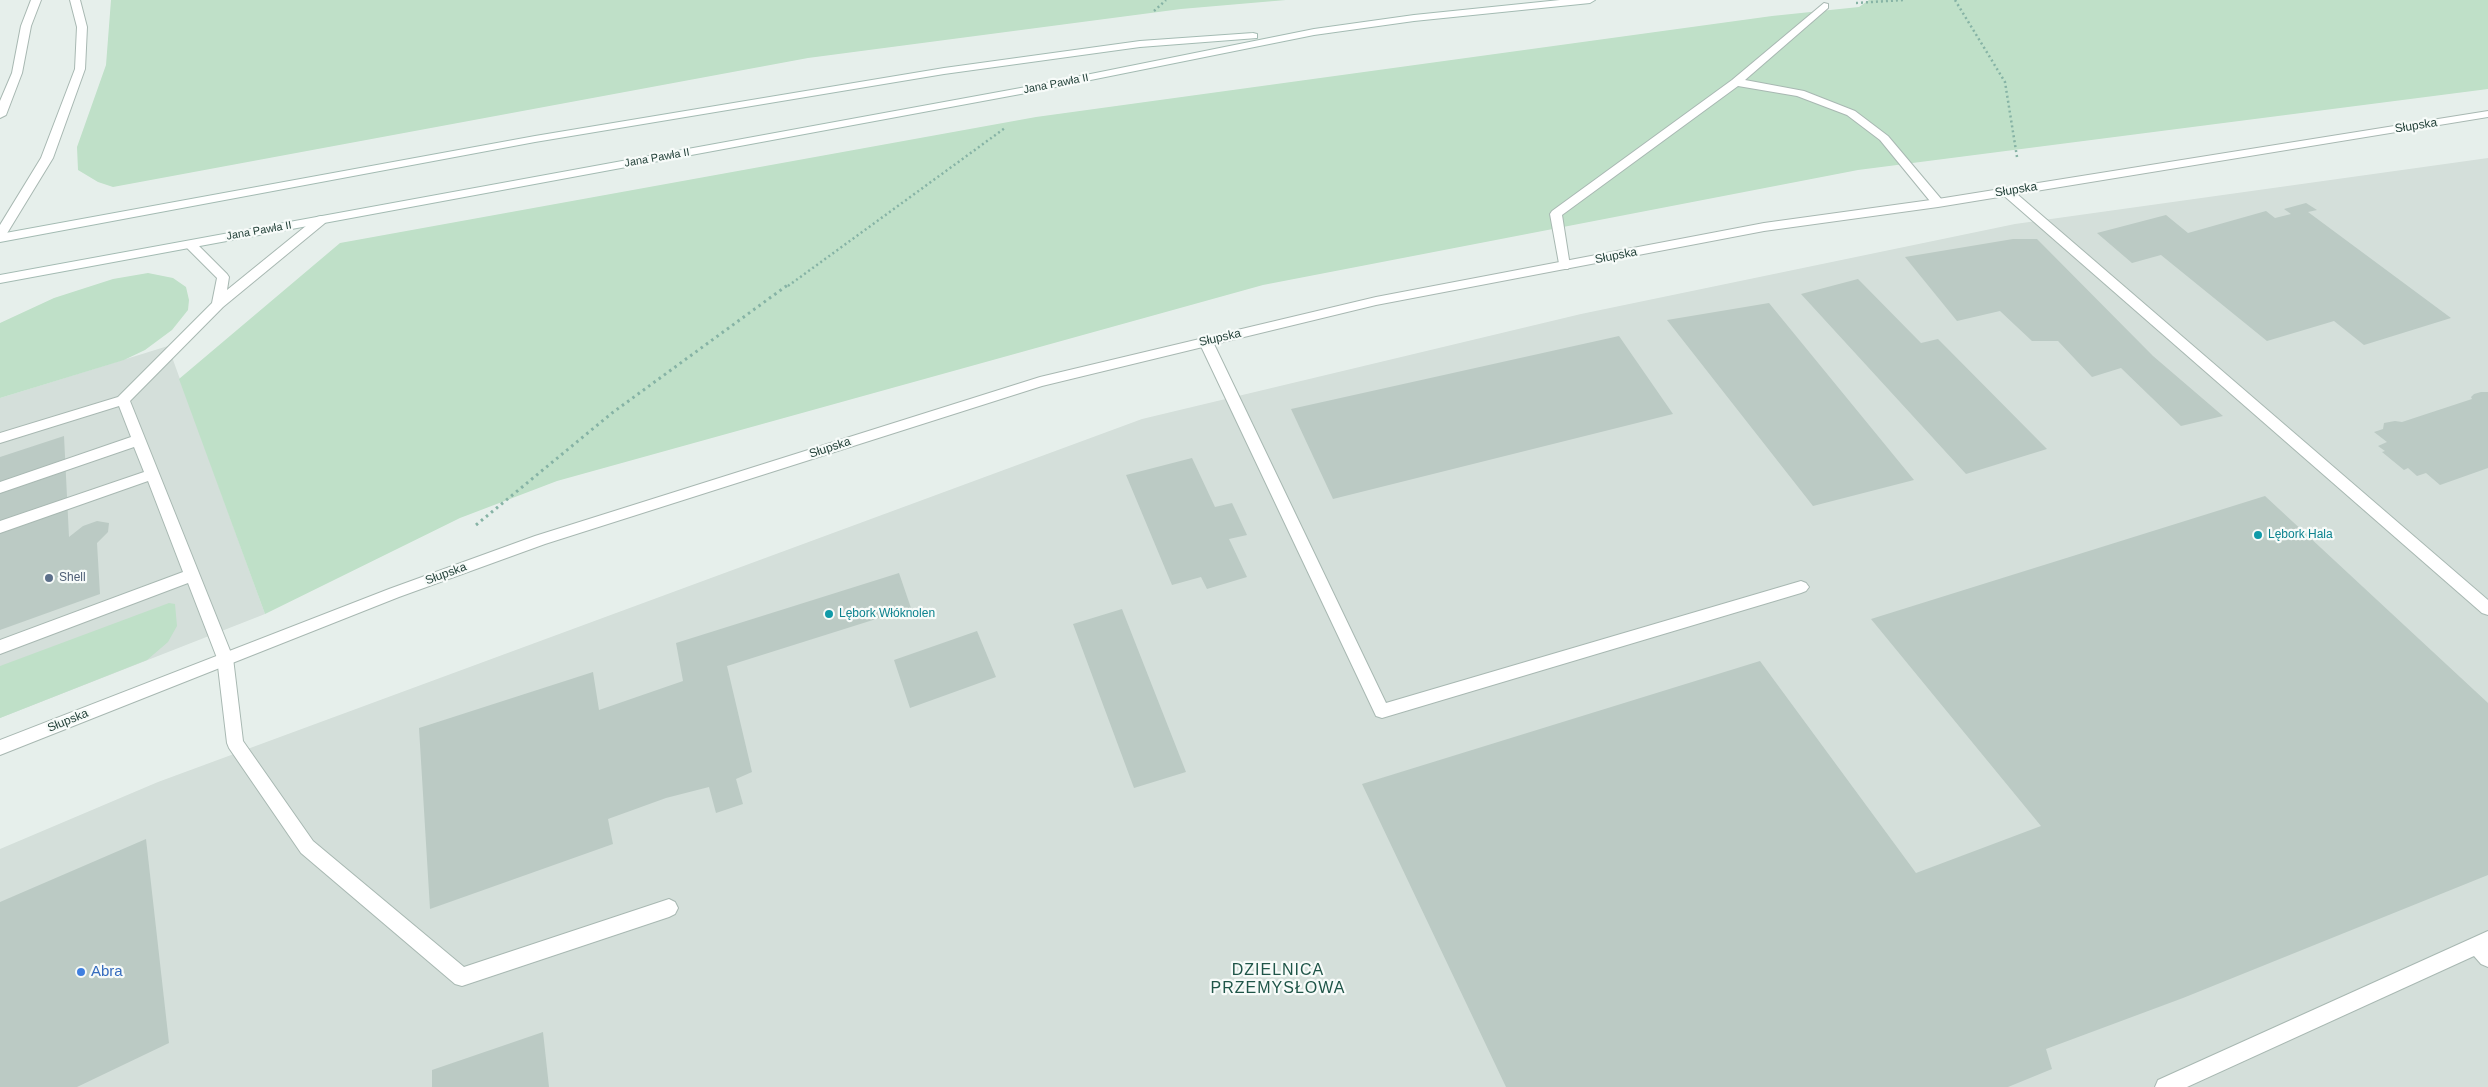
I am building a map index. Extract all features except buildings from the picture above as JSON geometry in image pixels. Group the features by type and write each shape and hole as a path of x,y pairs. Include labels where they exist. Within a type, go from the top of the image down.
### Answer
{"street":[{"path":"0,115 17,74 26,26 36,0"},
{"path":"0,236 47,158 80,69 82,28 75,0"},
{"name":"Jana Pawła II","path":"0,279 1026,90 1314,32 1414,18 1590,0"},
{"path":"1564,266 1556,214 1736,82 1824,6"},
{"name":"Jana Pawła II","path":"0,236 536,139 944,71 1140,44 1314,32"},
{"path":"1736,82 1800,93 1851,113 1884,138 1938,202"},
{"name":"Słupska","path":"0,748 394,593 540,540 1040,382 1376,301 1764,227 2023,189 2488,114"},
{"path":"2006,191 2488,609"},
{"path":"0,438 123,400 218,304 321,220"},
{"path":"190,244 223,277 218,304"},
{"path":"1206,342 1382,711 1801,587"},
{"path":"123,400 226,658 235,743 307,847 462,977 669,908"},
{"path":"0,488 139,440"},
{"path":"0,527 153,474"},
{"path":"0,647 193,575"},
{"path":"2165,1087 2484,948"}],"path":[{"path":"1824,6 1903,0"},
{"path":"1955,0 2005,82 2023,189"},
{"path":"469,531 612,413 937,174 1029,110 1026,90"}],"shaded area":[{"path":"2488,158 2488,1087 0,1087 0,849 158,782 1142,419 1581,314 2015,224"},
{"path":"168,346 265,614 0,718 0,398"}],"green space":[{"path":"111,0 1286,0 1181,9 808,58 113,187 98,182 78,170 77,147 106,65"},
{"path":"1869,0 2488,0 2488,89 1858,170 1263,285 557,481 460,518 265,614 179,379 340,243 1036,117 1772,16 1859,7"},
{"path":"148,273 173,278 186,287 189,300 188,310 172,330 145,350 124,360 0,398 0,323 54,298 113,279"},
{"path":"169,603 175,604 177,626 168,642 147,660 0,718 0,666"}],"place":[{"name":"Lębork Hala","path":"2258,535"},
{"name":"Shell","path":"49,578"},
{"name":"Lębork Włóknolen","path":"829,614"},
{"name":"Abra","path":"81,972"}],"district":[{"name":"DZIELNICA PRZEMYSŁOWA","path":"1278,980"}]}
